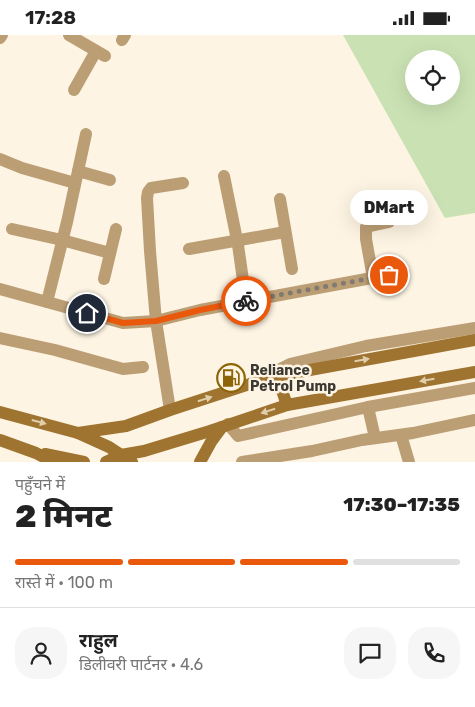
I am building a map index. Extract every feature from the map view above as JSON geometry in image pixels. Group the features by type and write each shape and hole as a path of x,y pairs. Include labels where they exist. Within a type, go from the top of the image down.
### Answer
{"main road":[{"path":"78,433 126,426 277,376 475,340"},
{"path":"126,426 109,447 105,462 126,459 144,451 287,405 475,372"},
{"path":"277,376 287,405"},
{"path":"0,412 78,433 109,447 126,459"},
{"path":"200,462 211,442 225,425"},
{"path":"0,440 36,453 53,462"},
{"path":"36,453 84,462"}],"street":[{"path":"69,35 101,54 74,90"},
{"path":"47,303 86,134"},
{"path":"0,159 22,168 76,177 110,180"},
{"path":"224,176 237,240 246,301"},
{"path":"170,410 156,321 150,251 148,192 151,188 183,183"},
{"path":"280,199 292,269"},
{"path":"374,278 366,239 366,227 389,222"},
{"path":"12,229 110,253"},
{"path":"104,279 116,229"},
{"path":"188,249 285,232"},
{"path":"0,289 123,323 156,321 200,310 404,272"},
{"path":"259,381 266,375 285,366 300,362 366,346 475,328"},
{"path":"0,338 55,350 123,369 143,367"},
{"path":"225,425 238,436 368,407 475,388"},
{"path":"368,407 375,438"},
{"path":"242,462 285,459 375,438 402,435 474,420"},
{"path":"402,435 409,462"}],"green space":[{"path":"343,35 475,35 475,213 445,218"}],"way so far":[{"path":"246,301 389,275"}],"place":[{"name":"DMart","path":"389,275"},
{"name":"Reliance Petrol Pump","path":"231,378"}],"route":[{"path":"87,313 123,323 156,321 246,301"}]}
